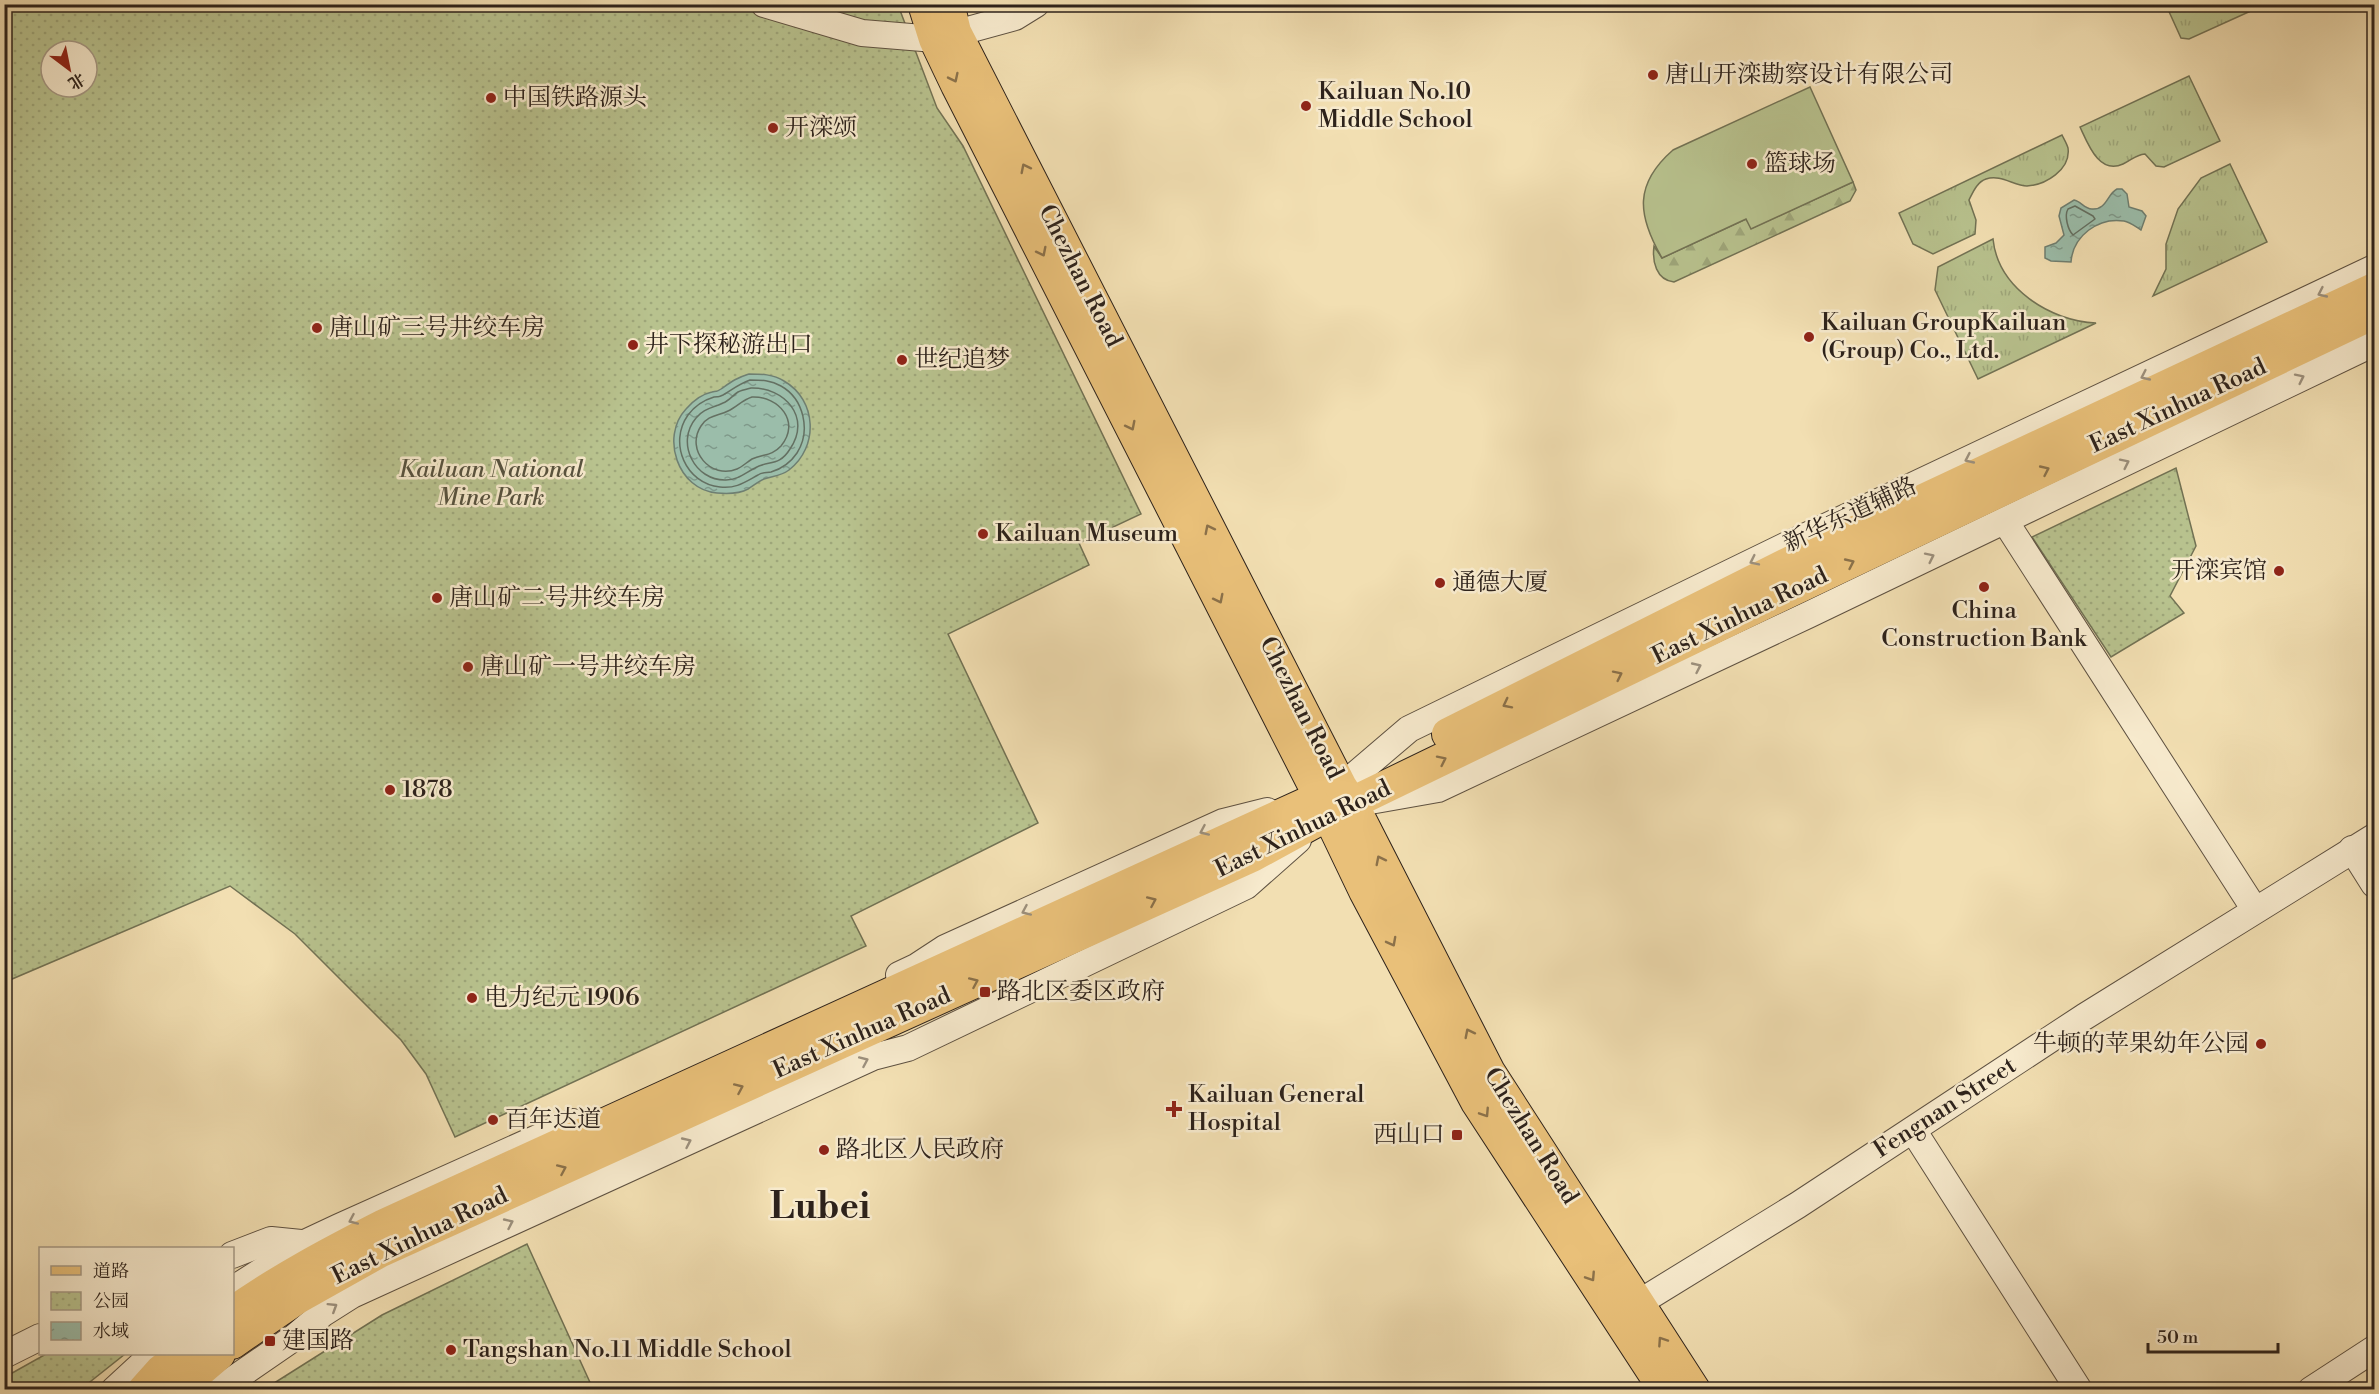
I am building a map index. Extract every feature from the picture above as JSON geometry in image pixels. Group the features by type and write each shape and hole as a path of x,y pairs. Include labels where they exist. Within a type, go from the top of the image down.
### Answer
{"main road":[{"name":"Chezhan Road","path":"924,4 946,25 1335,801 1478,1102 1665,1389"},
{"name":"East Xinhua Road","path":"234,1342 297,1298 379,1252 1252,856 1335,801 1791,562 2374,289"},
{"name":"East Xinhua Road","path":"234,1312 272,1285 319,1247 1335,801 1794,589 2374,313"},
{"name":"Chezhan Road","path":"1335,801 1489,1072 1694,1389"},
{"path":"144,1389 160,1371 180,1355"},
{"path":"177,1389 217,1355"}],"street":[{"path":"764,4 862,33 1015,17 1036,4"},
{"name":"新华东道辅路","path":"218,1389 352,1295 873,1057 908,1048 1246,886 1409,729 1795,541 2374,268"},
{"path":"1335,801 1438,789 2005,521 2374,343"},
{"path":"2005,521 2255,910"},
{"name":"Fengnan Street","path":"1637,1304 1798,1205 2084,1017 2374,837"},
{"path":"2352,849 2374,884"},
{"path":"1913,1130 2079,1389"},
{"path":"234,1254 271,1240 319,1247"},
{"path":"234,1289 319,1247"},
{"path":"4,1355 39,1338"},
{"path":"2311,1389 2374,1348"},
{"path":"114,1389 151,1355"}],"green space":[{"name":"Kailuan National Mine Park","path":"5,5 898,5 937,108 963,146 1141,514 1079,543 1089,565 948,634 1038,823 851,916 866,946 455,1137 426,1074 401,1040 295,934 230,886 5,982"},
{"path":"2166,5 2264,5 2189,39 2181,38"},
{"path":"2189,76 2220,141 2164,167 2156,166 2145,154 2115,166 2101,162 2095,156 2080,127"},
{"path":"1810,87 1853,182 1751,229 1746,219 1662,258 1644,214 1646,188 1651,175 1660,163 1673,150"},
{"path":"2062,135 2068,148 2068,156 2061,169 2049,179 2027,186 1992,178 1983,180 1978,185 1969,200 1976,220 1975,234 1933,254 1913,244 1899,213"},
{"path":"2230,164 2267,242 2153,296 2166,269 2166,244 2178,209 2201,178"},
{"path":"1853,182 1856,190 1850,201 1674,282 1663,278 1656,269 1654,246 1662,258 1746,219 1752,228"},
{"path":"1993,239 1997,257 2005,273 2029,299 2061,316 2096,323 1978,379 1935,290 1938,267"},
{"path":"2176,468 2196,546 2170,596 2184,613 2111,657 2032,537"},
{"name":"Tangshan No.11 Middle School","path":"527,1244 593,1389 274,1389 271,1385 382,1315"},
{"path":"44,1355 124,1355 81,1389 5,1389 5,1377"}],"water":[{"path":"2117,189 2122,189 2127,194 2129,207 2142,211 2146,216 2141,230 2124,221 2105,222 2088,230 2076,244 2071,262 2051,261 2045,258 2045,247 2056,243 2064,235 2059,216 2061,208 2074,200 2089,209 2097,209"},
{"path":"749,374 776,377 795,389 808,411 810,424 806,449 789,470 762,480 745,491 725,494 703,490 692,483 677,460 674,434 678,421 686,409 698,398 718,391 734,380"}],"place":[{"name":"唐山开滦勘察设计有限公司","path":"1653,75"},
{"name":"中国铁路源头","path":"491,98"},
{"name":"Kailuan No.10 Middle School","path":"1306,106"},
{"name":"开滦颂","path":"773,128"},
{"name":"篮球场","path":"1752,164"},
{"name":"唐山矿三号井绞车房","path":"317,328"},
{"name":"Kailuan GroupKailuan (Group) Co., Ltd.","path":"1809,337"},
{"name":"井下探秘游出口","path":"633,345"},
{"name":"世纪追梦","path":"902,360"},
{"name":"Kailuan Museum","path":"983,534"},
{"name":"开滦宾馆","path":"2279,571"},
{"name":"通德大厦","path":"1440,583"},
{"name":"China Construction Bank","path":"1984,587"},
{"name":"唐山矿二号井绞车房","path":"437,598"},
{"name":"唐山矿一号井绞车房","path":"468,667"},
{"name":"1878","path":"390,790"},
{"name":"路北区委区政府","path":"985,992"},
{"name":"电力纪元 1906","path":"472,998"},
{"name":"牛顿的苹果幼年公园","path":"2261,1044"},
{"name":"Kailuan General Hospital","path":"1174,1109"},
{"name":"百年达道","path":"493,1120"},
{"name":"西山口","path":"1457,1135"},
{"name":"路北区人民政府","path":"824,1150"},
{"name":"建国路","path":"270,1341"},
{"name":"Tangshan No.11 Middle School","path":"451,1350"}],"district":[{"name":"Lubei","path":"820,1207"}]}
